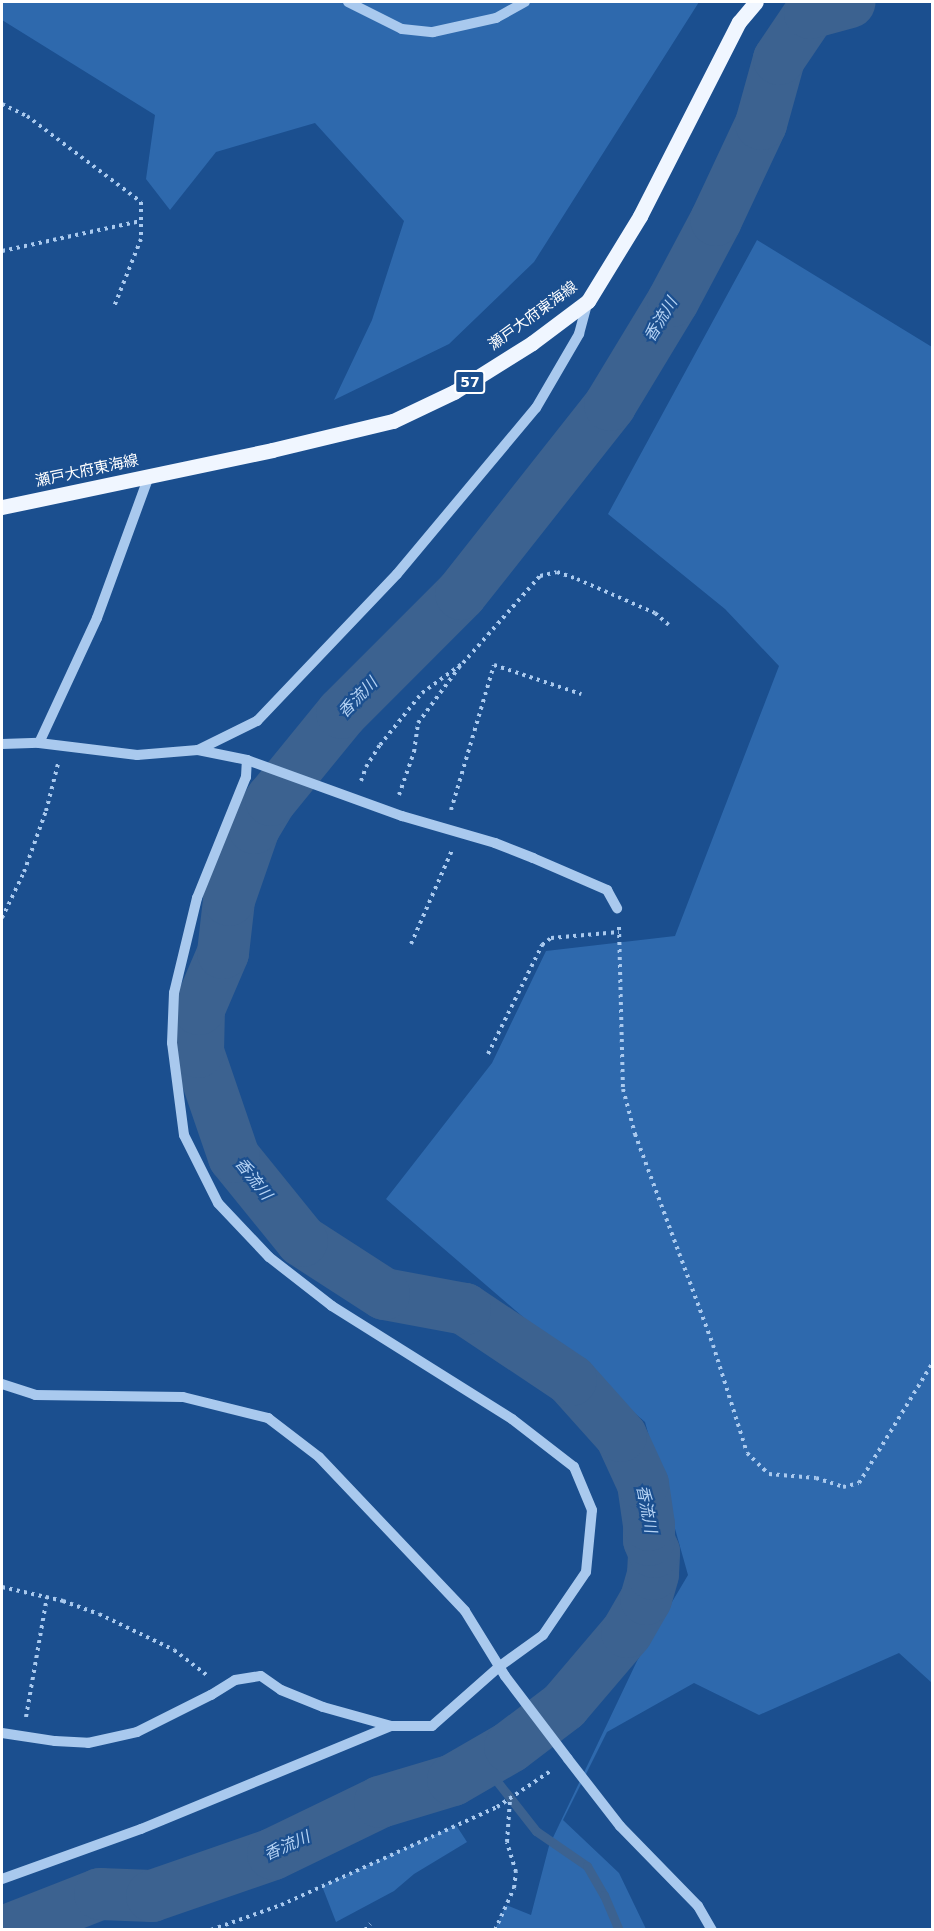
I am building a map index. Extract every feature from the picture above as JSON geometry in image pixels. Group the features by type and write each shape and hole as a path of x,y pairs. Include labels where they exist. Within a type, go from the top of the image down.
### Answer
{"main road":[{"name":"瀬戸大府東海線","path":"2,507 393,421 454,392 532,343 588,301 640,216 739,22 756,2"}],"street":[{"path":"348,2 402,29 433,32 496,18 525,2"},
{"path":"198,750 257,721 397,574 536,408 579,334 588,301"},
{"path":"39,743 97,618 149,476"},
{"path":"2,744 39,743 137,755 198,750 252,762 533,858 607,890 617,908"},
{"path":"2,1732 88,1743 137,1732 235,1680 261,1676 281,1690 323,1707 391,1726 432,1726 503,1671 543,1635 586,1572 592,1510 574,1467 512,1419 332,1305 269,1257 218,1203 184,1135 172,1043 174,993 197,898 252,762"},
{"path":"2,1384 35,1395 183,1397 268,1418 319,1457 465,1611 503,1671 620,1826 698,1906 712,1929"},
{"path":"2,1879 141,1829 391,1726"}],"path":[{"path":"2,104 27,116 141,202 141,239 114,307"},
{"path":"2,252 141,221"},
{"path":"390,811 404,784 414,752 418,723 463,663 497,628 540,576 556,572 632,602 655,613 669,625"},
{"path":"350,796 366,767 398,721 422,693 463,663"},
{"path":"446,828 494,664 581,694"},
{"path":"2,918 24,872 46,811 62,746"},
{"path":"411,944 460,832"},
{"path":"617,908 623,1089 635,1134 713,1345 747,1453 769,1474 816,1478 843,1487 859,1483 933,1364"},
{"path":"488,1054 542,945 551,938 619,932"},
{"path":"2,1587 47,1597 99,1614 174,1650 223,1687"},
{"path":"23,1736 47,1597"},
{"path":"211,1929 281,1905 497,1807 567,1757"},
{"path":"495,1929 514,1888 516,1872 507,1842 510,1799"},
{"path":"365,1929 370,1924"}],"shaded area":[{"path":"2,2 699,2 534,262 449,344 334,400 372,320 404,221 315,123 216,152 170,210 146,179 155,115 2,20"},
{"path":"757,240 932,347 932,1683 899,1653 759,1715 694,1683 607,1732 563,1820 619,1873 646,1929 495,1929 506,1905 531,1915 549,1846 637,1661 688,1575 645,1422 386,1199 492,1063 546,951 675,936 779,666 725,609 608,514"},
{"path":"456,1825 467,1842 414,1874 394,1891 336,1922 322,1886"}],"waterway":[{"name":"香流川","path":"8,1930 100,1894 152,1896 273,1854 380,1802 453,1780 510,1747 564,1706 627,1632 646,1599 653,1574 654,1552 649,1540 643,1484 621,1436 571,1380 465,1309 384,1294 302,1241 234,1157 198,1052 199,1009 223,953 229,900 254,828 271,800 342,713 461,594 610,405 673,301 716,220 761,124 779,59 810,13 850,2"},
{"path":"486,1761 496,1780 536,1831 587,1866 604,1895 619,1930"}]}
